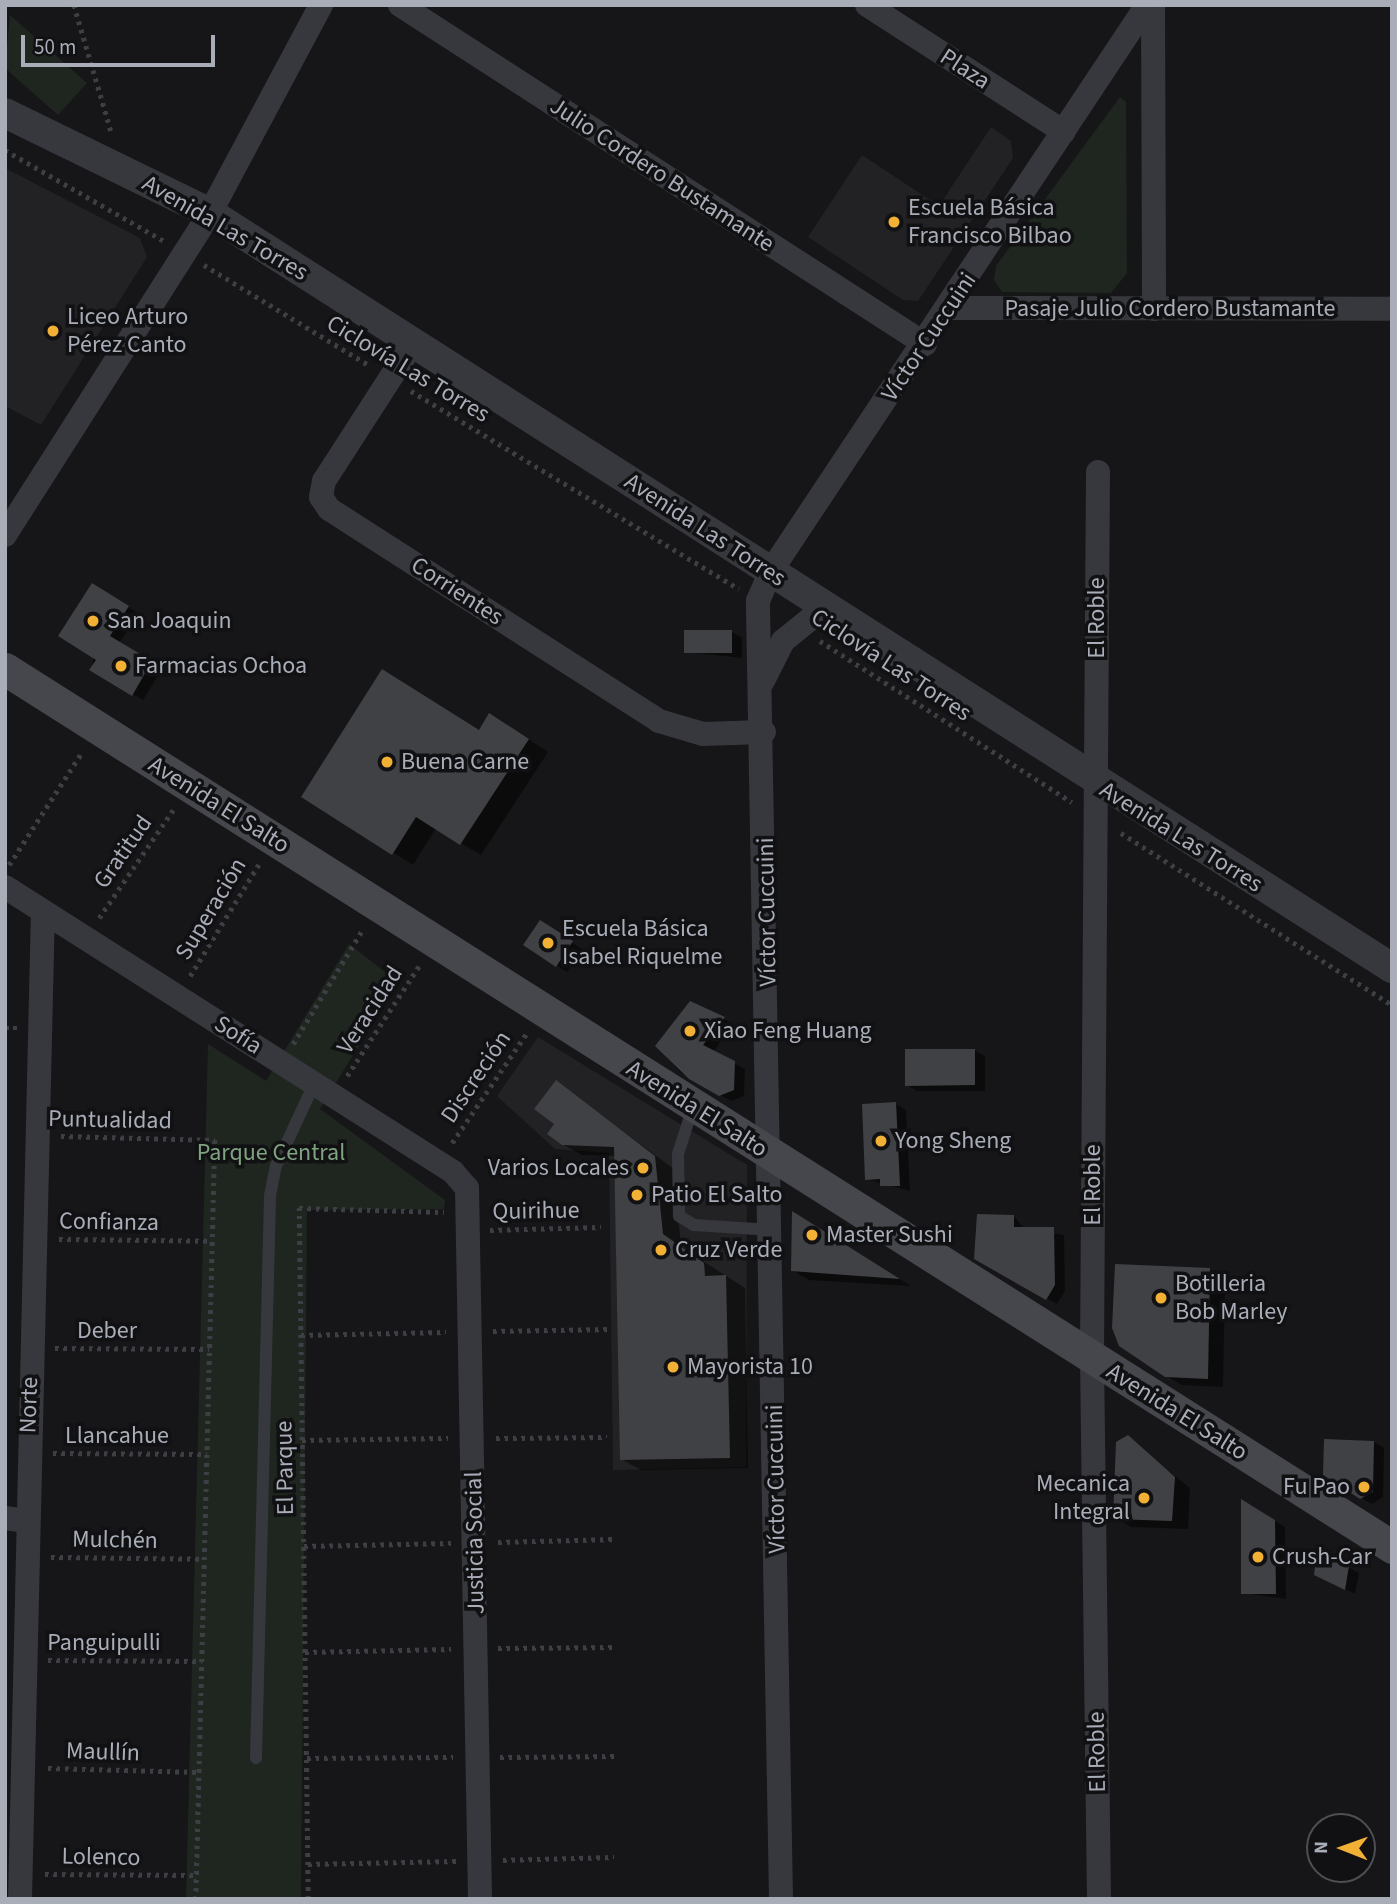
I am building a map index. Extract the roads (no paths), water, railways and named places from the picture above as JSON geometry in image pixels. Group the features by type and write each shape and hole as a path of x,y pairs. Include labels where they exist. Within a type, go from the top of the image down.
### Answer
{"main road":[{"name":"Avenida El Salto","path":"5,669 1392,1547"}],"street":[{"path":"5,535 210,213 321,5"},
{"name":"Julio Cordero Bustamante","path":"400,5 925,344"},
{"name":"Plaza","path":"867,5 1064,132"},
{"name":"Víctor Cuccuini","path":"781,1899 772,1157 763,682 758,601 771,571 925,344 1147,5"},
{"path":"1153,5 1154,310"},
{"name":"Avenida Las Torres","path":"5,113 210,213 771,571 1096,784 1392,968"},
{"name":"Pasaje Julio Cordero Bustamante","path":"948,308 1392,309"},
{"name":"Corrientes","path":"412,343 324,481 321,497 329,509 659,721 703,734 764,732"},
{"name":"El Roble","path":"1098,472 1092,1358 1099,1899"},
{"name":"Víctor Cuccuini","path":"763,682 771,660 799,627 825,607"},
{"name":"Sofía","path":"5,887 438,1162 470,1210"},
{"name":"Norte","path":"20,1899 26,1557 16,1519 28,1453 43,911"},
{"name":"Justicia Social","path":"470,1210 480,1899"}],"lane":[{"path":"256,1758 270,1196 276,1166 324,1090"},
{"path":"693,1107 678,1154 679,1216 694,1225 772,1230"}],"place":[{"name":"Escuela Básica Francisco Bilbao","path":"894,222"},
{"name":"Liceo Arturo Pérez Canto","path":"53,331"},
{"name":"San Joaquin","path":"93,621"},
{"name":"Farmacias Ochoa","path":"121,666"},
{"name":"Buena Carne","path":"387,762"},
{"name":"Escuela Básica Isabel Riquelme","path":"548,943"},
{"name":"Xiao Feng Huang","path":"690,1031"},
{"name":"Yong Sheng","path":"881,1141"},
{"name":"Varios Locales","path":"643,1168"},
{"name":"Patio El Salto","path":"637,1195"},
{"name":"Master Sushi","path":"812,1235"},
{"name":"Cruz Verde","path":"661,1250"},
{"name":"Botilleria Bob Marley","path":"1161,1298"},
{"name":"Mayorista 10","path":"673,1367"},
{"name":"Fu Pao","path":"1364,1487"},
{"name":"Mecanica Integral","path":"1144,1498"},
{"name":"Crush-Car","path":"1258,1557"}],"park label":[{"name":"Parque Central","path":"271,1153"}]}
